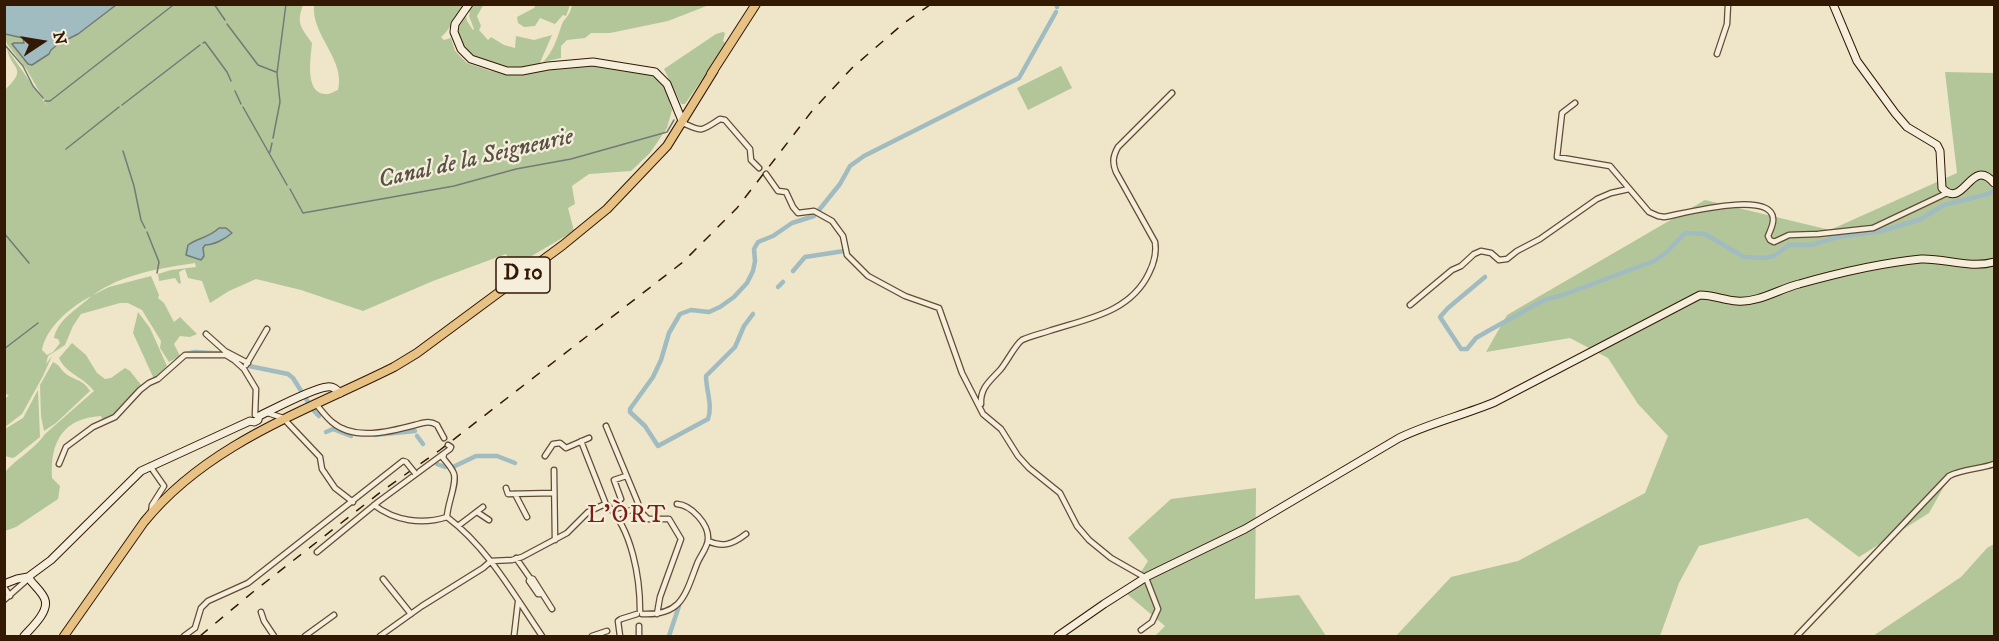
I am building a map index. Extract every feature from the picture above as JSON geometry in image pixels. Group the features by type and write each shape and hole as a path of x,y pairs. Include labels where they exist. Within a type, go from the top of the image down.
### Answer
{"main road":[{"name":"D 10","path":"654,160 756,4"},
{"name":"D 10","path":"64,636 151,513 186,478 228,448 379,374 423,348 585,229 618,200 668,146 695,97 714,70"}],"street":[{"path":"469,4 455,24 454,32 461,49 471,59 507,70 522,71 558,64 593,62 656,72 667,84 682,119 696,130 702,130 720,119 725,120 750,149 751,160 759,168"},
{"path":"1717,54 1727,24 1728,4"},
{"path":"1833,4 1857,61 1895,113 1907,127 1937,145 1940,151 1942,188 1947,193"},
{"path":"981,407 983,388 1008,360 1018,343 1046,332 1095,319 1132,297 1141,287 1157,252 1155,242 1116,172 1113,156 1118,147 1172,93"},
{"path":"1575,103 1563,113 1557,157 1610,166 1649,212 1658,216 1664,217 1742,204 1767,208 1773,219 1768,236 1774,242 1789,235 1873,228 1947,193 1959,193 1970,179 1989,176 1995,183"},
{"path":"766,174 778,190 786,192 798,213 814,211 832,221 843,236 847,255 862,271 906,296 939,308 962,373 983,414 1001,429 1018,456 1029,468 1060,493 1077,526 1089,540 1111,558 1146,578 1158,609 1152,622 1142,630"},
{"path":"1410,305 1474,254 1481,251 1491,253 1499,260 1507,259 1598,199 1611,192 1629,189"},
{"path":"1058,636 1146,578 1245,529 1399,438 1496,402 1700,295 1713,295 1737,301 1760,298 1796,284 1828,276 1923,259 1978,264 1995,262"},
{"path":"244,369 267,328"},
{"path":"206,334 225,351 248,363"},
{"path":"59,464 66,447 93,427 115,417 140,390 148,383 158,379 185,355 226,355 244,369 256,389 255,417"},
{"path":"4,600 28,577 57,555 136,475 150,466 326,387 334,387 340,393"},
{"path":"316,404 329,420 348,431 374,433 429,422 437,425 444,438"},
{"path":"267,412 285,419 320,457 322,469 335,488 353,501"},
{"path":"606,426 638,500 637,508"},
{"path":"545,456 553,444 560,443 566,447 589,438"},
{"path":"581,441 605,504 616,515 627,538 635,565 640,613"},
{"path":"317,552 374,505 444,454 451,447 448,445"},
{"path":"444,454 455,479 447,517"},
{"path":"184,636 195,628 201,608 208,601 248,583 403,461 415,474"},
{"path":"1797,636 1950,476 1955,472 1980,469 1995,464"},
{"path":"150,466 164,486 152,505 151,513"},
{"path":"554,470 555,540"},
{"path":"621,499 614,480 626,476"},
{"path":"506,488 508,494 554,494"},
{"path":"515,494 527,517"},
{"path":"380,636 483,568 490,561 522,557 555,540 588,512 605,504"},
{"path":"620,636 618,621 621,619 640,613 664,613 675,606 685,595 708,541 707,532 695,512 688,506 677,504"},
{"path":"374,505 403,518 419,522 447,517 490,561 542,636"},
{"path":"458,526 483,507"},
{"path":"616,515 637,508"},
{"path":"637,508 648,519 669,519 681,539 660,597 657,614"},
{"path":"477,512 489,520"},
{"path":"708,541 724,546 746,534"},
{"path":"516,558 530,579 533,579 541,590 541,594 552,609"},
{"path":"10,596 4,586 17,579 28,577"},
{"path":"24,636 40,616 46,603 28,577"},
{"path":"383,579 411,614"},
{"path":"514,636 518,602"},
{"path":"261,612 274,636"},
{"path":"305,636 334,615"},
{"path":"639,626 639,636"},
{"path":"592,636 607,631"}],"green space":[{"path":"484,4 477,16 481,26 479,30 488,40 491,37 504,45 515,48 516,36 534,40 552,35 539,65 510,67 477,60 466,54 456,30 457,24 465,11 467,21 473,30 468,9 471,5"},
{"path":"536,4 570,5 566,16 563,15 555,24 540,18 535,26 524,27 518,23 517,17 534,8"},
{"path":"572,4 709,5 668,21 610,33 591,33 585,38 567,40 561,46 561,58 543,62 556,41"},
{"path":"116,5 303,5 300,21 302,29 312,43 311,81 318,92 327,94 338,90 339,79 337,68 314,16 314,5 466,5 441,37 444,40 451,38 455,51 467,63 491,71 524,73 583,63 655,76 665,87 672,110 667,128 650,153 631,171 589,174 572,186 575,204 568,208 574,231 530,257 515,270 506,254 433,281 363,311 301,290 256,279 229,291 210,303 202,281 188,278 185,269 179,272 181,283 179,284 175,278 159,281 158,274 171,270 196,267 195,263 155,270 116,282 93,295 109,287 151,276 159,295 158,298 164,303 174,322 180,317 197,334 190,337 180,336 174,344 180,356 169,362 160,348 161,341 142,310 128,303 120,303 81,314 65,345 48,356 46,364 52,356 22,414 5,427 5,399 9,395 4,394 4,91 12,83 17,73 7,49 48,107 27,70 7,44 4,34 23,38 25,43 14,43 32,65 49,54 58,44 78,34","holes":["91,296 60,325 54,338 60,343 53,352 47,355 42,350 54,326 60,318"]},
{"path":"723,32 725,43 723,49 685,104 681,104 664,69 716,34"},
{"path":"1061,66 1072,88 1028,110 1017,88"},
{"path":"1945,72 1994,73 1994,467 1951,474 1929,513 1859,557 1807,518 1699,546 1679,583 1660,636 1396,636 1451,577 1518,561 1645,493 1668,436 1638,404 1608,358 1570,338 1486,352 1507,315 1705,200 1830,230 1957,173"},
{"path":"138,312 150,328 167,366 154,379 133,333"},
{"path":"72,343 86,355 97,373 105,379 111,378 125,368 142,386 116,414 103,421 101,416 88,418 68,427 53,453 52,478 60,486 58,499 16,527 5,531 5,472 94,391 66,368 59,358"},
{"path":"53,362 68,376 84,384 90,391 56,423 44,431 40,385"},
{"path":"38,390 40,437 15,457 5,456 5,429 23,418"},
{"path":"1256,488 1255,599 1299,595 1326,636 1155,636 1165,626 1127,594 1148,561 1128,538 1171,499"},
{"path":"1994,544 1994,636 1873,636 1961,577 1987,548"}],"water":[{"path":"4,5 116,5 78,34 58,44 49,54 32,65 28,64 12,44 24,43 23,38 5,34"},
{"path":"219,228 226,228 232,233 219,241 205,245 204,256 201,260 186,255 188,245"}],"waterway":[{"path":"214,4 225,20"},
{"path":"273,138 280,102 277,73 286,4"},
{"path":"45,101 50,101 172,6"},
{"path":"819,210 840,184 850,166 864,156 1019,78 1056,12"},
{"path":"227,24 258,65 276,72"},
{"path":"203,43 205,42 231,81"},
{"path":"4,44 23,66 33,86 43,98"},
{"path":"122,105 200,45"},
{"path":"235,91 241,104"},
{"path":"66,149 119,107"},
{"path":"243,107 287,185"},
{"name":"Canal de la Seigneurie","path":"290,189 303,213 454,186 516,169 571,159 667,132 674,120"},
{"path":"270,152 272,143"},
{"path":"123,151 145,228"},
{"path":"1485,277 1440,317 1461,349 1467,349 1476,338 1544,300 1654,261 1666,253 1685,233 1705,234 1744,257 1764,258 1774,256 1789,245 1811,245 1838,237 1882,231 1921,219 1944,205 1988,194 1994,190"},
{"path":"753,314 744,326 735,347 706,376 710,403 708,419 658,446 645,426 630,412 630,409 653,377 669,333 680,314 691,310 709,312 734,297 747,283 753,271 754,249 758,242 773,236 792,223 814,216"},
{"path":"147,232 159,262 157,273"},
{"path":"4,233 29,263"},
{"path":"793,271 805,257 844,251"},
{"path":"778,287 783,282"},
{"path":"4,349 38,323"},
{"path":"186,354 195,352 228,354"},
{"path":"243,363 288,374 308,402"},
{"path":"313,410 319,416"},
{"path":"326,432 333,429 351,436"},
{"path":"375,435 415,431"},
{"path":"417,436 423,444"},
{"path":"453,467 476,456 497,456 515,463"},
{"path":"437,464 445,467"},
{"path":"669,636 679,606"}],"railway":[{"path":"200,636 382,491 440,450 683,262 737,208 812,111 852,68 904,23 931,4"}],"district":[{"name":"L'ÒRT","path":"627,517"}]}
